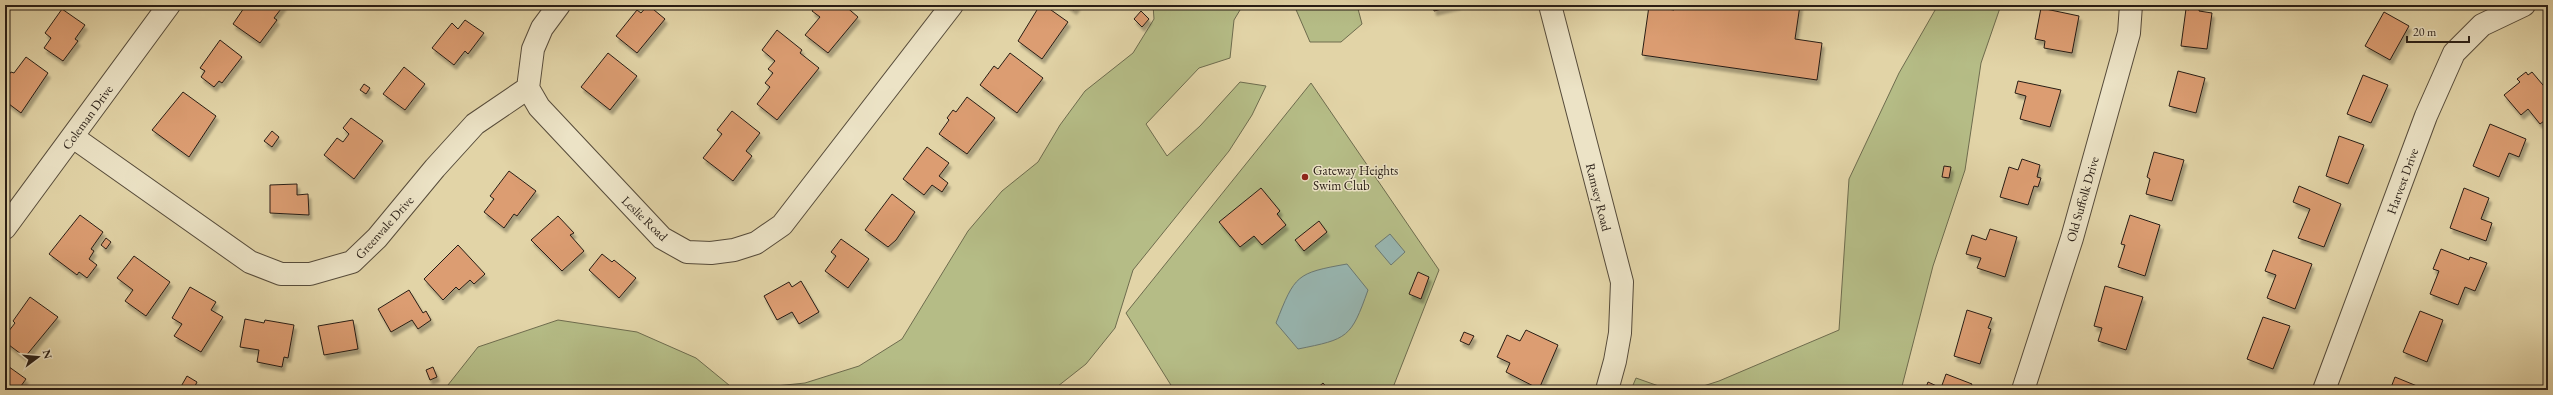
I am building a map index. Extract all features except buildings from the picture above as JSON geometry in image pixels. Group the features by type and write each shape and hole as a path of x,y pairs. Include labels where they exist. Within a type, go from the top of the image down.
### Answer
{"street":[{"name":"Coleman Drive","path":"5,228 169,5"},
{"path":"528,88 533,49 542,28 559,5"},
{"name":"Leslie Road","path":"528,88 549,120 662,238 687,252 734,250 756,243 782,225 952,5"},
{"name":"Ramsey Road","path":"1550,5 1622,282 1620,333 1615,361 1607,390"},
{"name":"Old Suffolk Drive","path":"2023,390 2078,215 2129,33 2131,5"},
{"name":"Harvest Drive","path":"2324,390 2426,116 2454,53 2482,25 2524,5"},
{"name":"Greenvale Drive","path":"73,137 250,262 281,274 310,274 352,262 377,238 475,124 528,88"}],"green space":[{"path":"1153,5 1243,5 1234,20 1230,58 1199,68 1146,124 1167,156 1200,126 1240,82 1266,86 1252,115 1229,151 1133,270 1115,328 1086,364 1053,390 1019,390 995,386 985,390 737,390 805,383 859,366 902,339 968,231 1002,191 1038,162 1060,125 1085,91 1133,53 1154,19"},
{"path":"1294,5 1357,5 1362,24 1341,42 1310,42"},
{"path":"1938,5 2001,5 1981,63 1965,170 1933,266 1901,390 1691,390 1719,381 1839,330 1849,179 1899,73"},
{"name":"Gateway Heights Swim Club","path":"1311,83 1439,270 1392,390 1174,390 1126,313"},
{"path":"558,320 637,332 696,358 735,390 444,390 478,347"},
{"path":"1636,378 1670,390 1631,390"}],"water":[{"path":"1390,234 1405,252 1391,265 1375,246"},
{"path":"1347,264 1368,290 1352,327 1338,339 1315,346 1298,349 1276,323 1282,307 1293,286 1307,274 1317,270"}],"place":[{"name":"Gateway Heights Swim Club","path":"1305,177"}]}
